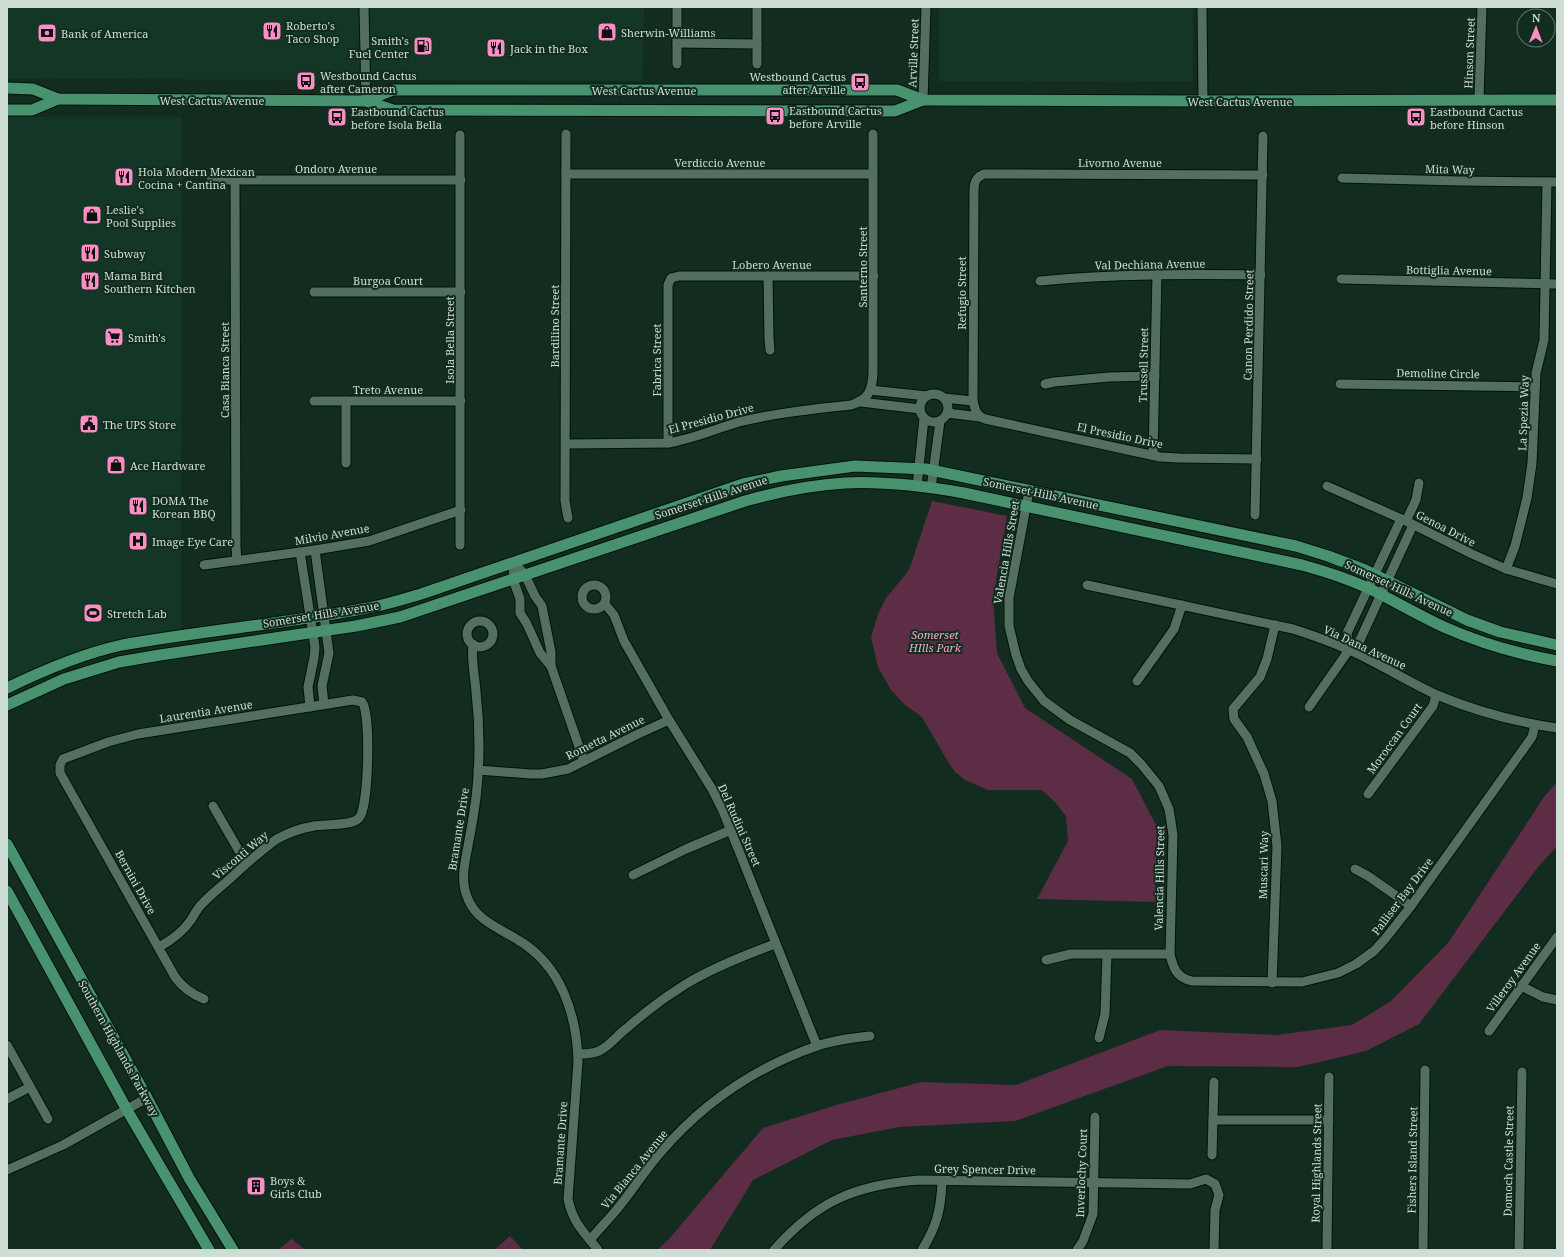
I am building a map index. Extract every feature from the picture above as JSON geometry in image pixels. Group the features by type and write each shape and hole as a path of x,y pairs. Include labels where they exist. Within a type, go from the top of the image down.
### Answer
{"main road":[{"name":"West Cactus Avenue","path":"7,88 33,89 58,99 366,101 394,110 895,111 923,100"},
{"name":"West Cactus Avenue","path":"366,101 393,90 897,90 923,100 1557,100"},
{"name":"West Cactus Avenue","path":"7,110 32,110 58,99"},
{"name":"Somerset Hills Avenue","path":"7,688 41,671 97,651 122,645 324,616 363,609 421,594 728,489 766,478 855,466 933,471 1296,546 1348,563 1374,574 1467,620 1500,632 1557,645"},
{"name":"Somerset Hills Avenue","path":"7,705 48,685 84,672 119,662 160,654 312,633 400,618 745,501 765,495 796,489 843,483 876,483 916,486 964,493 1302,565 1344,578 1368,588 1442,626 1465,636 1518,653 1557,661"},
{"path":"158,639 160,654"},
{"name":"Southern Highlands Parkway","path":"7,844 147,1098 189,1178 233,1250"},
{"name":"Southern Highlands Parkway","path":"7,891 127,1110 209,1250"}],"street":[{"path":"364,7 366,101"},
{"path":"677,7 677,64"},
{"path":"757,7 757,64"},
{"name":"Arville Street","path":"923,100 926,7"},
{"path":"1202,7 1203,101"},
{"name":"Hinson Street","path":"1479,99 1482,7"},
{"path":"677,43 757,44"},
{"name":"Bardilino Street","path":"566,134 566,501 568,518"},
{"name":"Santerno Street","path":"866,397 873,374 874,134"},
{"name":"Isola Bella Street","path":"460,135 460,545"},
{"name":"Canon Perdido Street","path":"1255,514 1263,136"},
{"name":"Verdiccio Avenue","path":"566,174 873,174"},
{"name":"Livorno Avenue","path":"978,177 984,174 1263,175"},
{"name":"Refugio Street","path":"976,409 974,183 978,177"},
{"name":"Mita Way","path":"1342,178 1557,182"},
{"name":"Ondoro Avenue","path":"211,180 461,180"},
{"name":"Casa Bianca Street","path":"235,180 237,560"},
{"name":"La Spezia Way","path":"1506,569 1515,546 1527,498 1532,463 1536,373 1544,340 1547,182"},
{"name":"Val Dechiana Avenue","path":"1040,281 1092,276 1157,274 1261,275"},
{"name":"Trussell Street","path":"1153,455 1157,274"},
{"name":"Lobero Avenue","path":"671,278 679,276 874,276"},
{"path":"768,276 770,350"},
{"name":"Fabrica Street","path":"668,443 668,282 671,278"},
{"name":"Bottiglia Avenue","path":"1341,280 1557,284"},
{"name":"Burgoa Court","path":"314,292 461,292"},
{"path":"1045,384 1109,377 1154,376"},
{"name":"Demoline Circle","path":"1340,384 1535,387"},
{"path":"916,486 924,418 920,409 921,403 927,396 936,394 944,398 948,406 947,413 940,421 931,488"},
{"name":"El Presidio Drive","path":"566,444 668,443 684,440 738,423 780,413 851,405 866,397 927,396"},
{"name":"El Presidio Drive","path":"866,397 920,409"},
{"name":"El Presidio Drive","path":"944,398 976,409 985,419 1153,455 1179,458 1257,459"},
{"name":"Treto Avenue","path":"314,401 461,401"},
{"path":"346,401 346,463"},
{"name":"El Presidio Drive","path":"947,413 976,409"},
{"path":"924,418 930,422 940,421"},
{"path":"1308,707 1349,650 1360,640 1387,581 1416,500 1419,483"},
{"name":"Genoa Drive","path":"1327,486 1506,569 1557,584"},
{"name":"Valencia Hills Street","path":"1029,491 1009,598 1009,626 1016,655 1021,669 1028,681 1044,701 1070,720 1130,753 1159,786 1169,809 1173,835 1170,954 1173,966 1179,976"},
{"name":"Milvio Avenue","path":"204,565 369,541 461,510"},
{"path":"1349,650 1347,633 1374,574 1407,522"},
{"path":"314,550 327,630 329,654 322,686 324,704"},
{"path":"300,552 315,653 308,687 310,707"},
{"path":"514,562 526,575 535,596 542,606 551,652 551,666 584,761"},
{"path":"514,562 513,579 520,599 520,613 527,624 540,653 551,666"},
{"name":"Via Dana Avenue","path":"1088,585 1275,626 1318,638 1349,650 1436,695 1497,715 1534,725 1557,728"},
{"name":"Del Rudini Street","path":"604,604 614,615 624,641 712,789 731,830 775,944 817,1046"},
{"path":"1137,681 1174,629 1182,605"},
{"name":"Muscari Way","path":"1272,983 1277,860 1276,826 1272,801 1264,774 1246,737 1234,719 1233,709 1260,676 1267,659 1275,626"},
{"name":"Bramante Drive","path":"473,644 472,655 477,708 478,770 473,822 463,870 464,890 479,916 520,941 543,961 567,1000 576,1027 578,1054 568,1199 572,1216 598,1250"},
{"name":"Moroccan Court","path":"1368,794 1433,706 1436,695"},
{"name":"Laurentia Avenue","path":"60,765 62,759 108,742 138,734 353,700 362,702 366,714 369,754 362,813 358,820"},
{"name":"Rometta Avenue","path":"478,770 542,774 568,769 636,735 670,720"},
{"name":"Palliser Bay Drive","path":"1179,976 1185,980 1192,981 1272,983 1302,982 1338,972 1356,964 1374,951 1411,906 1532,737 1534,725"},
{"name":"Bernini Drive","path":"60,765 60,773 159,947 174,977 182,988 204,999"},
{"path":"213,806 246,863"},
{"name":"Visconti Way","path":"159,947 172,940 182,932 200,906 246,863 278,838 295,831 314,826 349,823 358,820"},
{"path":"633,874 731,830"},
{"path":"1354,869 1368,876 1411,906"},
{"name":"Villeroy Avenue","path":"1489,1031 1557,937"},
{"path":"578,1054 590,1054 599,1051 610,1044 642,1015 686,984 742,956 775,944"},
{"path":"1046,960 1071,954 1170,954"},
{"path":"1099,1038 1105,1014 1107,954"},
{"path":"1521,986 1543,997 1557,1000"},
{"name":"Via Bianca Avenue","path":"590,1240 618,1208 659,1154 689,1122 706,1107 746,1080 775,1064 817,1046 844,1039 870,1036"},
{"path":"7,1045 48,1119"},
{"name":"Fishers Island Street","path":"1422,1250 1425,1070"},
{"name":"Domoch Castle Street","path":"1519,1250 1522,1072"},
{"name":"Royal Highlands Street","path":"1327,1250 1329,1077"},
{"path":"1212,1155 1214,1082"},
{"path":"7,1099 30,1087"},
{"path":"7,1170 63,1145 147,1098"},
{"name":"Inverlochy Court","path":"1077,1250 1083,1241 1092,1220 1094,1208 1095,1117"},
{"path":"1213,1120 1329,1120"},
{"name":"Grey Spencer Drive","path":"774,1250 789,1234 813,1213 845,1195 863,1189 903,1182 1094,1182 1190,1184 1206,1180 1215,1184 1219,1195 1215,1210 1214,1250"},
{"path":"922,1250 938,1219 942,1181"}],"shaded area":[{"path":"7,7 644,7 643,81 7,79"},
{"path":"939,7 1193,7 1193,82 939,81"},
{"path":"7,117 182,117 181,630 84,650 52,661 7,683"}],"green space":[{"name":"Somerset HIlls Park","path":"932,501 1007,516 993,598 997,653 1025,708 1132,779 1157,827 1155,902 1037,899 1068,841 1066,816 1055,802 1042,790 988,790 965,780 955,772 922,717 905,705 891,690 878,667 871,637 878,614 886,598 909,570"},
{"path":"1557,782 1557,846 1539,866 1419,1024 1366,1051 1298,1067 1168,1066 1015,1121 899,1127 832,1140 753,1180 710,1250 657,1250 668,1240 763,1128 840,1104 921,1082 1016,1085 1160,1030 1276,1035 1352,1025 1391,1001 1448,943 1544,797"},
{"path":"510,1236 523,1250 494,1250"},
{"path":"292,1239 305,1250 278,1250 290,1240"}],"place":[{"name":"Roberto's Taco Shop","path":"272,31"},
{"name":"Sherwin-Williams","path":"607,32"},
{"name":"Bank of America","path":"47,33"},
{"name":"Smith's Fuel Center","path":"423,46"},
{"name":"Jack in the Box","path":"496,48"},
{"name":"Westbound Cactus after Cameron","path":"306,81"},
{"name":"Westbound Cactus after Arville","path":"860,82"},
{"name":"Eastbound Cactus before Arville","path":"775,116"},
{"name":"Eastbound Cactus before Isola Bella","path":"337,117"},
{"name":"Eastbound Cactus before Hinson","path":"1416,117"},
{"name":"Hola Modern Mexican Cocina + Cantina","path":"124,177"},
{"name":"Leslie's Pool Supplies","path":"92,215"},
{"name":"Subway","path":"90,253"},
{"name":"Mama Bird Southern Kitchen","path":"90,281"},
{"name":"Smith's","path":"114,337"},
{"name":"The UPS Store","path":"89,424"},
{"name":"Ace Hardware","path":"116,465"},
{"name":"DOMA The Korean BBQ","path":"138,506"},
{"name":"Image Eye Care","path":"138,541"},
{"name":"Stretch Lab","path":"93,613"},
{"name":"Boys & Girls Club","path":"256,1186"}]}
